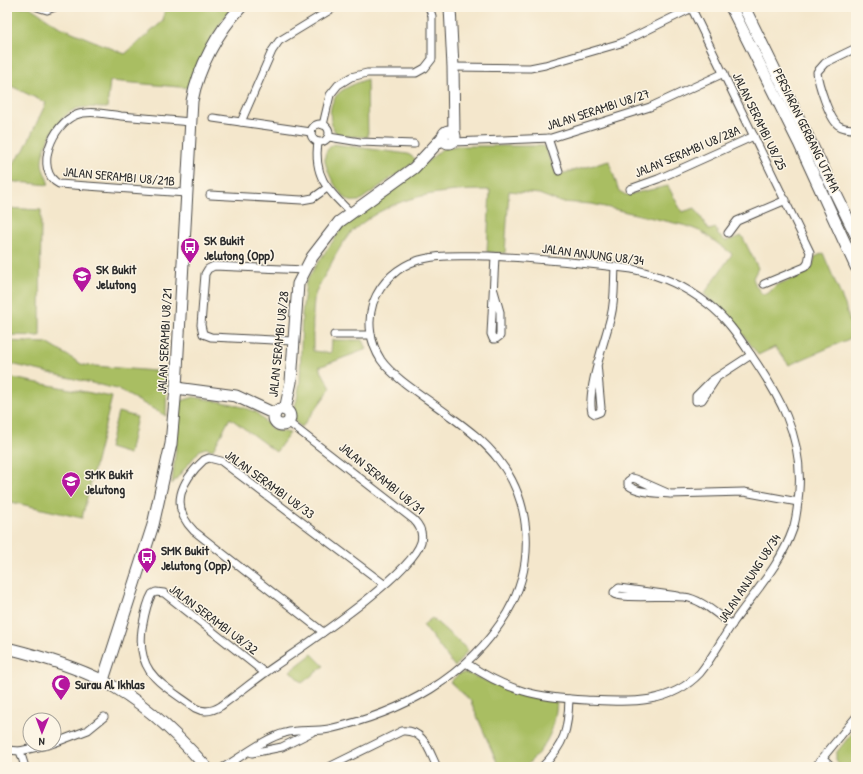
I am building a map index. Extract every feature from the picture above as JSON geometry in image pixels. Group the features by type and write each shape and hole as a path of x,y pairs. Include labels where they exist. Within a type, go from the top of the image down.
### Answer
{"street":[{"path":"37,7 47,10 55,7"},
{"name":"JALAN SERAMBI U8/21","path":"103,680 145,552 159,500 170,444 176,388 192,101 198,76 215,44 241,7"},
{"path":"241,122 272,51 279,41 335,7"},
{"path":"323,125 333,90 351,77 367,73 416,73 429,64 432,53 432,16 429,7"},
{"path":"450,7 454,67 454,110 450,137"},
{"path":"454,67 530,68 545,65 621,43 691,7"},
{"name":"JALAN SERAMBI U8/25","path":"691,7 808,245 810,257 805,267 764,284"},
{"name":"PERSIARAN GERBANG UTAMA","path":"731,7 799,143 856,267"},
{"name":"PERSIARAN GERBANG UTAMA","path":"744,7 856,235"},
{"path":"856,48 825,63 818,70 818,78 834,121 844,128 856,129"},
{"name":"JALAN SERAMBI U8/27","path":"450,137 474,141 548,138 641,110 724,73"},
{"name":"JALAN SERAMBI U8/21B","path":"186,194 59,184 52,180 48,174 48,147 53,137 74,115 91,113 191,122"},
{"path":"213,118 312,132"},
{"path":"329,137 328,128 323,125 316,126 312,132 314,139 318,142 318,167 327,188 350,213"},
{"name":"JALAN SERAMBI U8/28A","path":"630,189 658,179 754,136"},
{"path":"318,142 323,142 329,137 360,142 414,144"},
{"name":"JALAN SERAMBI U8/28","path":"280,412 291,382 298,284 304,270 327,235 339,222 414,168 434,148 450,137"},
{"path":"548,138 559,171"},
{"path":"210,196 302,200 313,198 327,188"},
{"path":"728,233 737,221 786,200"},
{"name":"JALAN ANJUNG U8/34","path":"245,755 282,747 314,732 365,720 404,706 426,693 466,663 479,650 499,625 519,588 523,575 527,534 522,510 513,482 492,451 476,436 387,368 377,353 371,335 370,316 376,296 381,286 397,270 417,261 449,256 522,257 615,267 649,272 676,283 720,314 751,355 780,403 794,433 800,469 798,502 793,529 787,544 770,572 700,673 694,680 675,692 652,700 635,702 569,699 519,690 482,674 466,663"},
{"path":"494,291 501,318 500,336 496,339 493,339 491,334 495,256"},
{"path":"293,341 211,337 203,334 201,325 205,274 208,269 214,266 304,270"},
{"path":"597,363 601,408 600,412 595,414 592,412 591,404 597,363 612,314 615,267"},
{"path":"334,335 371,335"},
{"path":"716,379 751,355"},
{"path":"176,388 236,396 280,412 274,419 279,425 284,425 288,422"},
{"name":"JALAN SERAMBI U8/31","path":"288,422 419,525 422,536 418,549 406,564 384,584"},
{"name":"JALAN SERAMBI U8/33","path":"323,632 194,531 182,517 180,500 183,486 204,460 209,458 221,461 384,584"},
{"path":"670,494 636,479 632,478 628,481 628,485 634,488 670,494 744,492 798,502"},
{"name":"JALAN SERAMBI U8/32","path":"265,673 164,594 156,592 152,594 144,615 142,635 142,649 145,665 152,676 195,708 206,711 217,708 323,632 384,584"},
{"path":"678,596 657,595 621,598 614,594 614,592 619,588 678,596 698,601 732,625"},
{"path":"7,648 36,656 103,680 134,700 171,730 206,767"},
{"path":"542,767 558,749 565,736 568,722 569,699"},
{"path":"62,740 88,730 104,717"},
{"path":"816,767 856,717"},
{"name":"JALAN ANJUNG U8/34","path":"224,767 281,734 294,731 314,732"},
{"path":"329,767 402,731 420,736 436,767"},
{"path":"7,750 20,751 25,767"},
{"path":"823,758 832,767"}],"green space":[{"path":"7,7 30,7 58,26 125,54 163,21 165,7 232,7 219,25 191,88 110,81 107,108 80,108 70,112 64,117 48,140 43,157 42,164 49,185 7,181 7,170 24,150 46,103 7,84"},
{"path":"367,79 368,137 343,136 336,133 332,125 330,115 333,100 339,93 350,86"},
{"path":"333,144 408,154 417,160 359,201 350,201 341,194 333,182 325,162 325,155"},
{"path":"456,146 544,146 557,175 609,161 619,191 626,195 668,186 682,212 695,208 709,230 716,228 718,235 726,241 742,236 758,268 753,278 756,286 762,294 768,293 775,286 809,271 813,265 815,257 823,253 845,305 852,330 849,339 789,365 775,347 758,355 733,323 704,294 732,254 702,232 687,226 592,204 560,202 539,194 509,191 505,253 487,252 490,190 436,193 403,201 386,208 356,228 338,251 319,286 314,299 313,351 331,353 332,340 363,340 367,349 319,367 331,388 302,427 296,423 293,412 300,381 302,314 306,282 344,225 395,189 442,149"},
{"path":"7,208 41,210 40,336 7,335"},
{"path":"7,341 47,343 83,365 167,372 166,416 117,389 7,363"},
{"path":"7,377 112,397 82,518 7,501"},
{"path":"194,397 233,404 256,412 273,430 290,433 276,452 230,418 213,450 206,448 200,450 172,484 181,401"},
{"path":"118,412 137,417 129,454 109,448"},
{"path":"432,618 468,650 455,667 423,625"},
{"path":"312,654 324,666 302,683 290,671"},
{"path":"464,673 526,697 557,700 552,729 544,745 525,767 499,767 470,700 450,682 459,674"},
{"path":"856,728 856,767 842,767 836,760 836,753"}],"place":[{"name":"SK Bukit Jelutong (Opp)","path":"190,264"},
{"name":"SK Bukit Jelutong","path":"82,293"},
{"name":"SMK Bukit Jelutong","path":"71,498"},
{"name":"SMK Bukit Jelutong (Opp)","path":"147,574"},
{"name":"Surau Al Ikhlas","path":"61,701"}]}
